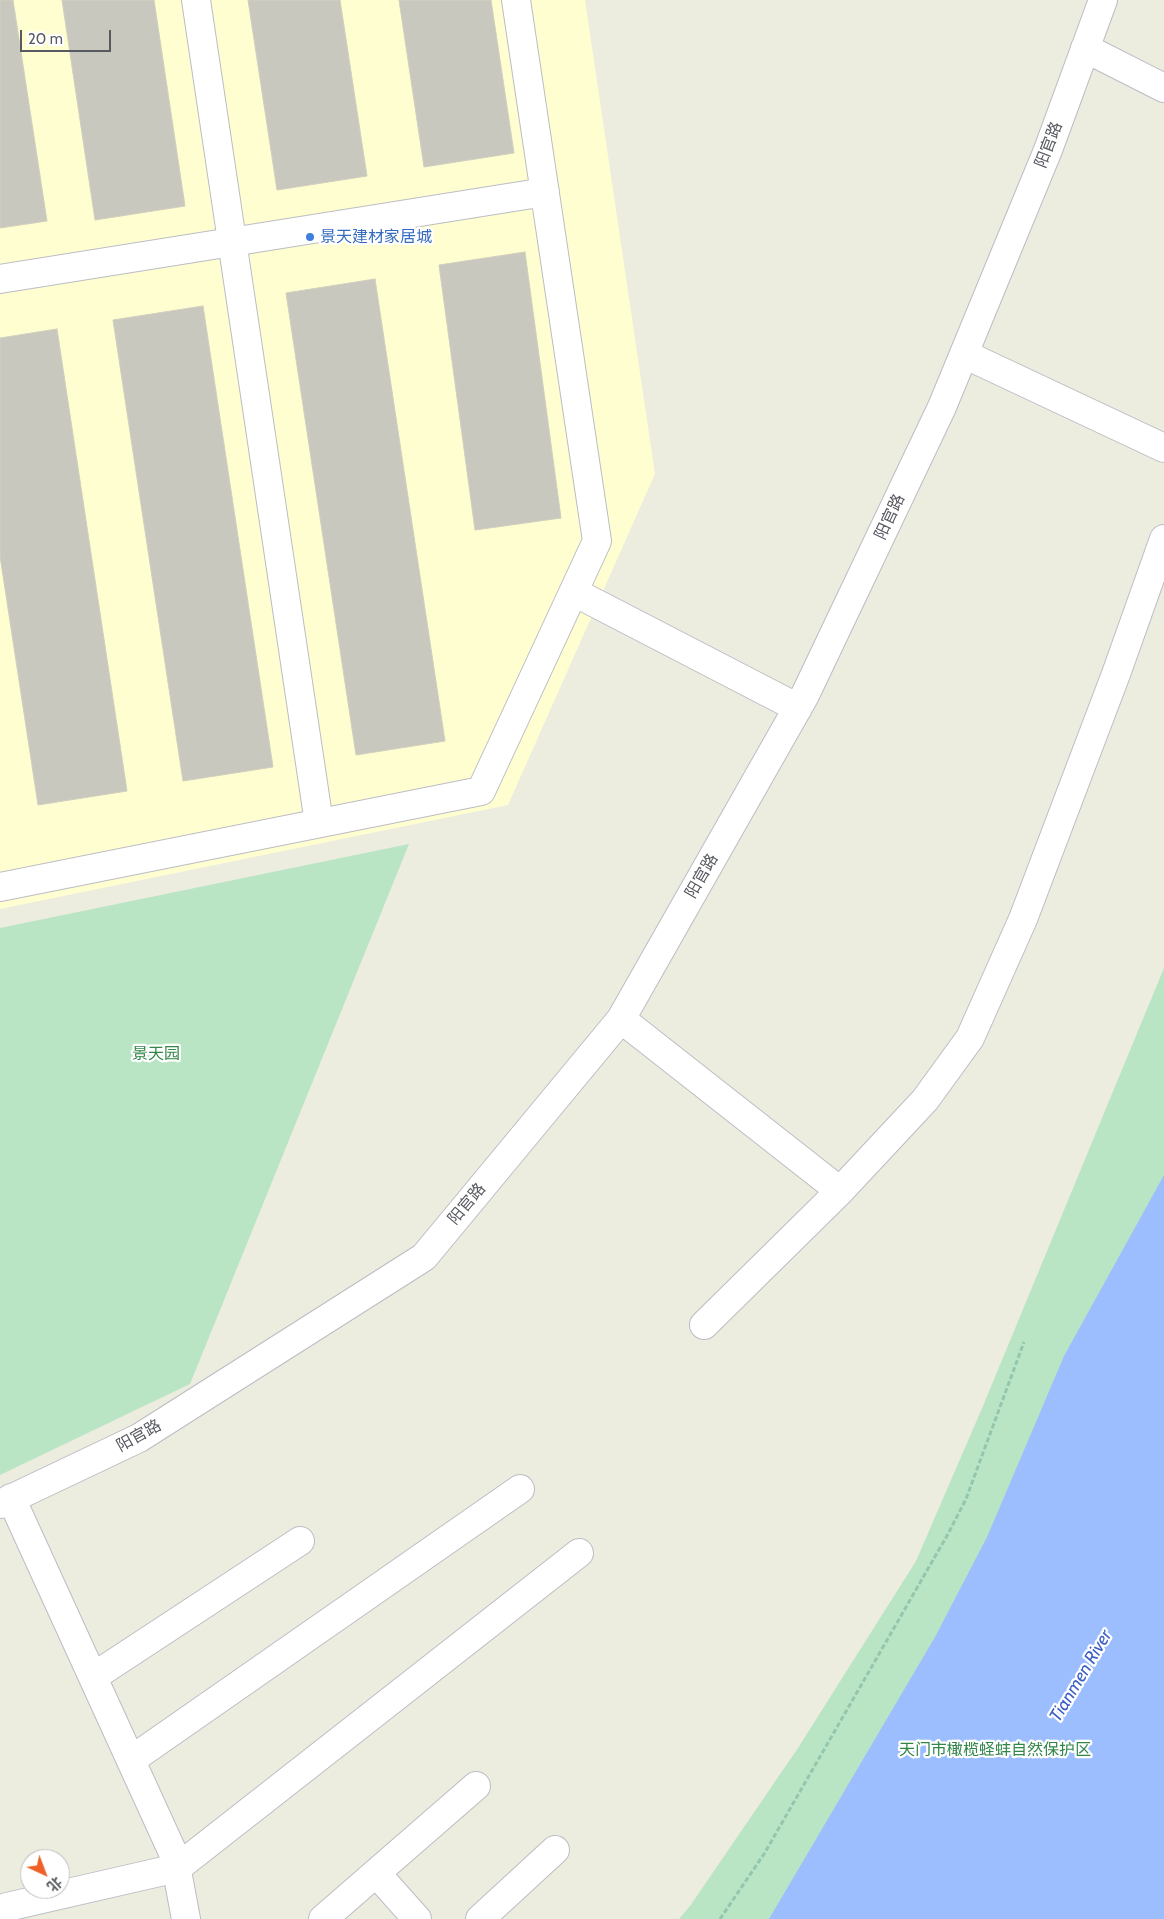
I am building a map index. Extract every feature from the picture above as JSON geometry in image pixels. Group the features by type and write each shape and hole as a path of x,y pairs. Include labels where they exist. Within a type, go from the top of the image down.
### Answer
{"street":[{"path":"196,0 319,824"},
{"path":"0,887 482,792 597,541 516,0"},
{"name":"阳官路","path":"6,1501 139,1438 424,1257 621,1019 798,708 942,407 1048,150 1103,0"},
{"path":"1085,48 1164,88"},
{"path":"0,279 545,192"},
{"path":"964,354 1164,448"},
{"path":"704,1325 840,1191 925,1100 970,1038 1023,919 1116,674 1164,539"},
{"path":"574,592 798,708"},
{"path":"621,1019 840,1191"},
{"path":"131,1760 520,1489"},
{"path":"6,1501 93,1677 174,1856 186,1919"},
{"path":"93,1677 300,1541"},
{"path":"7,1907 177,1868 579,1553"},
{"path":"323,1919 476,1786"},
{"path":"480,1919 556,1850"},
{"path":"376,1873 417,1919"}],"path":[{"path":"720,1919 764,1854 948,1534 966,1499 1024,1342"}],"shaded area":[{"name":"景天建材家居城","path":"0,0 585,0 655,474 508,805 0,909"}],"green space":[{"name":"景天园","path":"409,844 190,1384 0,1475 0,928"},
{"name":"天门市橄榄蛏蚌自然保护区","path":"1164,968 1164,1919 679,1919 690,1906 798,1748 916,1561 983,1406"}],"water":[{"name":"天门市橄榄蛏蚌自然保护区","path":"1164,1175 1164,1919 769,1919 935,1637 987,1537 1064,1356"}],"building":[{"path":"0,0 13,0 47,221 0,228"},
{"path":"62,0 154,0 185,206 95,220"},
{"path":"248,0 340,0 367,176 277,190"},
{"path":"399,0 491,0 514,153 424,167"},
{"path":"525,252 561,518 475,530 439,265"},
{"path":"375,279 445,741 356,755 286,293"},
{"path":"203,306 273,767 183,781 113,320"},
{"path":"57,329 127,791 38,805 0,556 0,338"}],"place":[{"name":"景天建材家居城","path":"310,237"}],"water label":[{"name":"Tianmen River","path":"1081,1676"}]}
